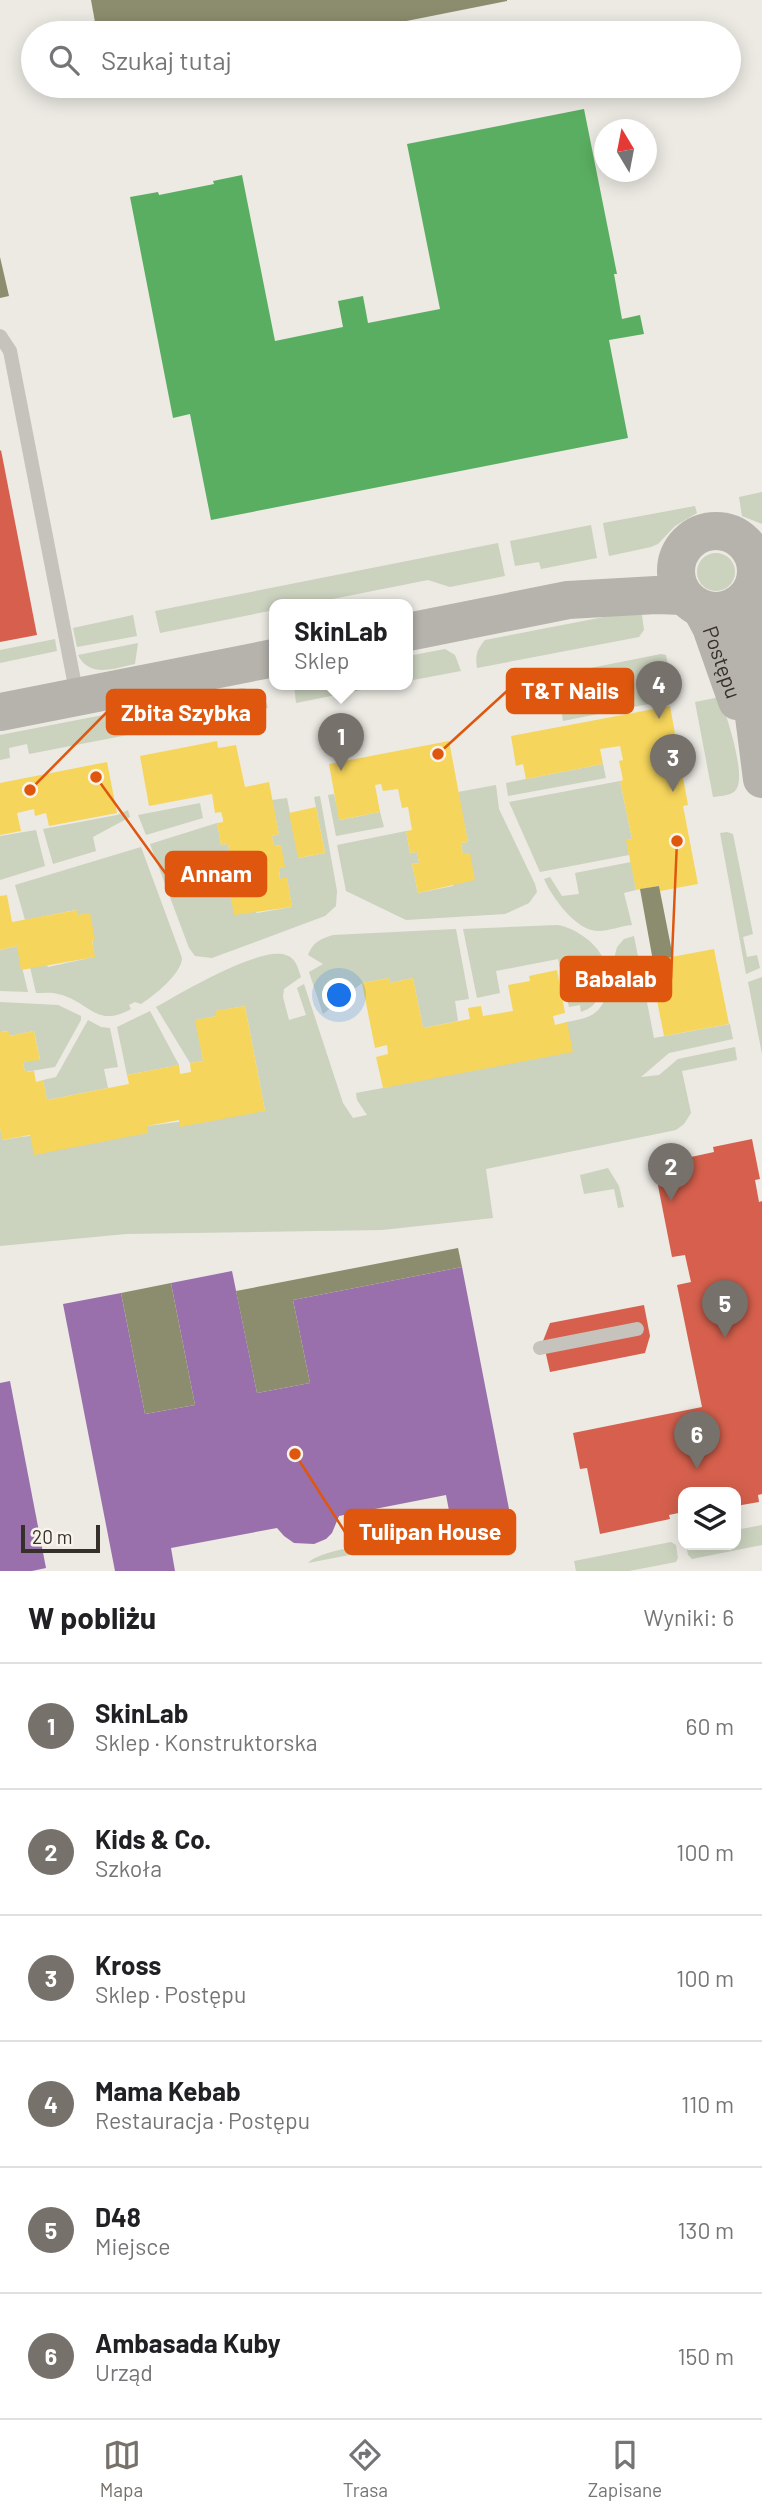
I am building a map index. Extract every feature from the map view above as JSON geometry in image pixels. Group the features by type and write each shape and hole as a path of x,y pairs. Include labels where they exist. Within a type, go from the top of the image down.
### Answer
{"street":[{"path":"413,631 568,600 656,595 724,610 753,588 756,575 751,540 718,531 704,533 693,538 680,554 661,564 568,600"},
{"path":"680,554 676,573 693,603"},
{"name":"Postępu","path":"753,588 743,616 760,767"},
{"name":"Postępu","path":"693,603 711,627 760,767"},
{"path":"0,712 269,659"}],"lane":[{"path":"0,337 10,351 77,697"},
{"path":"540,1348 637,1329"}],"green space":[{"path":"762,492 762,524 742,516 739,497"},
{"path":"695,506 697,513 675,526 658,544 609,556 603,523"},
{"path":"591,525 597,558 541,569 539,562 515,566 510,541"},
{"path":"498,543 505,576 450,587 428,580 332,599 269,599 269,611 160,633 155,611"},
{"path":"716,553 729,559 735,572 729,585 716,591 703,585 697,572 703,559"},
{"path":"635,611 642,615 644,630 639,637 477,668 477,653 485,640"},
{"path":"133,615 137,636 77,647 73,628"},
{"path":"55,639 57,651 0,663 0,650"},
{"path":"138,643 135,664 119,668 103,670 89,667 78,655"},
{"path":"445,649 455,655 461,671 413,680 413,655"},
{"path":"666,655 674,699 563,721 555,675"},
{"path":"242,688 259,694 265,699 268,708 29,754 27,744 9,748 10,758 0,760 0,735"},
{"path":"295,690 361,690 296,703"},
{"path":"720,697 735,746 739,773 738,784 733,793 713,797 695,702"},
{"path":"603,764 606,778 508,796 506,783"},
{"path":"620,781 632,839 627,840 629,855 540,872 509,802"},
{"path":"496,785 499,809 535,884 537,892 529,903 505,914 406,920 346,891 337,845 406,831 410,853 417,852 419,863 412,864 418,893 453,886 463,854 461,843 468,842 458,792"},
{"path":"334,794 340,820 380,812 384,827 336,836 328,795"},
{"path":"320,796 337,891 336,906 325,916 212,958 195,956 189,948 150,844 217,823 221,845 228,844 230,855 223,856 228,877 234,877 236,887 230,888 257,913 292,907 287,878 280,879 279,868 284,867 281,845 274,846 272,836 279,834 272,800 287,798 299,858 325,853 314,797"},
{"path":"200,803 203,818 146,835 138,815"},
{"path":"128,810 130,817 93,837 96,851 53,864 43,829 117,815"},
{"path":"36,830 45,866 0,880 0,836"},
{"path":"720,833 733,834 753,934 743,937 747,957 757,955 760,968 746,974"},
{"path":"141,847 182,958 177,970 166,984 141,1004 135,1002 129,1005 131,1009 109,1016 93,1012 69,997 36,993 30,967 48,967 94,957 90,914 78,915 76,910 25,920 15,885"},
{"path":"631,862 636,890 624,893 632,925 590,930 566,912 544,879 550,877 562,896 579,894 575,873"},
{"path":"557,925 580,934 600,952 605,967 598,997 592,1006 581,1012 580,1005 569,1007 558,959 496,971 500,993 477,998 463,929"},
{"path":"456,929 469,999 455,1001 458,1021 423,1028 413,978 390,983 389,978 362,983 323,1014 309,972 323,964 308,955 312,947 324,938 333,935"},
{"path":"634,936 654,1038 730,1024 733,1039 669,1053 641,1077 659,1075 678,1059 735,1047 737,1060 682,1071 691,1113 676,1130 486,1169 493,1218 382,1230 126,1234 0,1246 0,1128 3,1140 265,1111 245,1006 216,1011 216,1016 196,1020 203,1061 190,1063 156,1007 220,972 258,957 274,954 292,958 301,977 284,989 283,997 289,1020 306,1015 297,988 304,984 343,1103 353,1118 367,1115 357,1100 356,1093 388,1087 592,1015 603,1003 617,947 624,939"},
{"path":"17,946 28,992 0,991 0,950"},
{"path":"762,977 762,1054 748,982"},
{"path":"0,1002 58,1005 81,1016 55,1067 25,1072 23,1062 40,1059 34,1031 9,1036 8,1031 0,1032"},
{"path":"150,1011 179,1065 127,1075 117,1027"},
{"path":"88,1020 101,1027 110,1028 118,1067 104,1069 108,1088 47,1100 43,1080 56,1077"},
{"path":"608,1168 619,1186 624,1207 618,1208 614,1189 584,1194 580,1175"},
{"path":"762,1525 762,1545 741,1549 741,1529"},
{"path":"394,1540 396,1555 386,1548 308,1563 323,1554"},
{"path":"671,1542 676,1545 676,1562 629,1571 576,1571 574,1561"},
{"path":"687,1550 737,1550 692,1559"}],"building: Mieszkania":[{"path":"670,706 688,805 683,806 698,884 660,891 659,886 636,890 626,840 632,839 620,781 623,780 619,761 623,760 620,746 600,749 603,764 526,779 523,764 516,766 511,736"},
{"path":"217,741 218,748 236,745 245,787 269,782 279,834 272,836 274,846 281,845 285,867 279,868 280,879 287,877 292,907 234,915 229,888 236,887 234,877 228,878 223,856 230,855 228,844 221,845 217,823 223,822 223,819 221,812 215,813 212,794 149,806 140,756"},
{"path":"449,741 468,842 461,843 463,854 470,853 475,880 418,893 412,864 419,863 417,852 410,853 406,831 412,830 408,807 402,808 398,789 383,791 381,784 375,785 380,812 339,820 329,764"},
{"path":"107,762 117,813 49,826 46,813 35,816 34,809 17,813 21,831 0,835 0,783"},
{"path":"316,807 325,853 298,858 289,813"},
{"path":"7,895 12,922 77,910 78,915 90,913 95,957 21,970 17,946 0,950 0,896"},
{"path":"714,949 729,1024 664,1036 651,970 667,967 666,958"},
{"path":"557,970 565,1013 553,1016 555,1025 567,1022 573,1052 383,1088 376,1057 388,1054 387,1045 375,1048 362,983 389,978 390,983 413,978 423,1028 470,1019 468,1008 481,1006 483,1016 513,1011 508,985 530,981 529,976"},
{"path":"245,1006 265,1111 180,1127 179,1120 147,1126 148,1133 34,1155 30,1135 2,1140 0,1032 9,1031 9,1036 34,1031 40,1060 23,1062 25,1072 34,1071 36,1082 43,1080 47,1100 129,1084 127,1075 179,1065 180,1074 191,1072 190,1063 203,1061 195,1020 216,1016 215,1011"}],"building: Handel":[{"path":"0,451 37,635 0,642"},
{"path":"752,1139 760,1179 755,1180 759,1202 762,1201 762,1494 758,1495 759,1502 741,1505 741,1487 678,1487 678,1513 669,1515 670,1519 600,1534 587,1468 580,1469 573,1433 702,1407 677,1285 691,1282 685,1255 672,1257 654,1165 714,1152 713,1147"},
{"path":"644,1305 650,1336 645,1353 550,1372 543,1341 550,1323"}],"building: Biura":[{"path":"462,1267 510,1514 452,1526 446,1495 339,1516 332,1533 314,1544 294,1543 277,1528 171,1548 175,1571 115,1571 63,1304 121,1293 145,1414 195,1405 171,1283 232,1271 257,1393 310,1383 293,1300"},
{"path":"10,1381 46,1568 32,1571 0,1571 0,1383"}],"building: Publiczne":[{"path":"584,109 594,159 594,182 599,182 617,274 614,274 622,319 640,315 644,334 609,340 628,438 211,520 190,414 173,418 130,197 158,192 159,195 214,184 213,181 242,175 275,341 343,327 338,301 363,296 368,323 440,309 407,144"}],"building: Przemysł":[{"path":"91,0 507,0 406,21 95,21"},
{"path":"0,257 9,296 0,298"},
{"path":"659,886 673,957 666,958 667,967 651,970 650,962 653,961 640,889"},
{"path":"458,1248 462,1267 293,1300 310,1383 257,1393 236,1291"},
{"path":"171,1283 195,1405 145,1414 121,1293"}],"place":[{"name":"Mama Kebab","path":"659,719"},
{"name":"T&T Nails","path":"438,754"},
{"name":"SkinLab","path":"341,771"},
{"name":"Annam","path":"96,777"},
{"name":"Zbita Szybka","path":"30,790"},
{"name":"Kross","path":"673,792"},
{"name":"Babalab","path":"677,841"},
{"name":"Kids & Co.","path":"671,1201"},
{"name":"D48","path":"725,1338"},
{"name":"Tulipan House","path":"295,1454"},
{"name":"Ambasada Kuby","path":"697,1469"}]}
